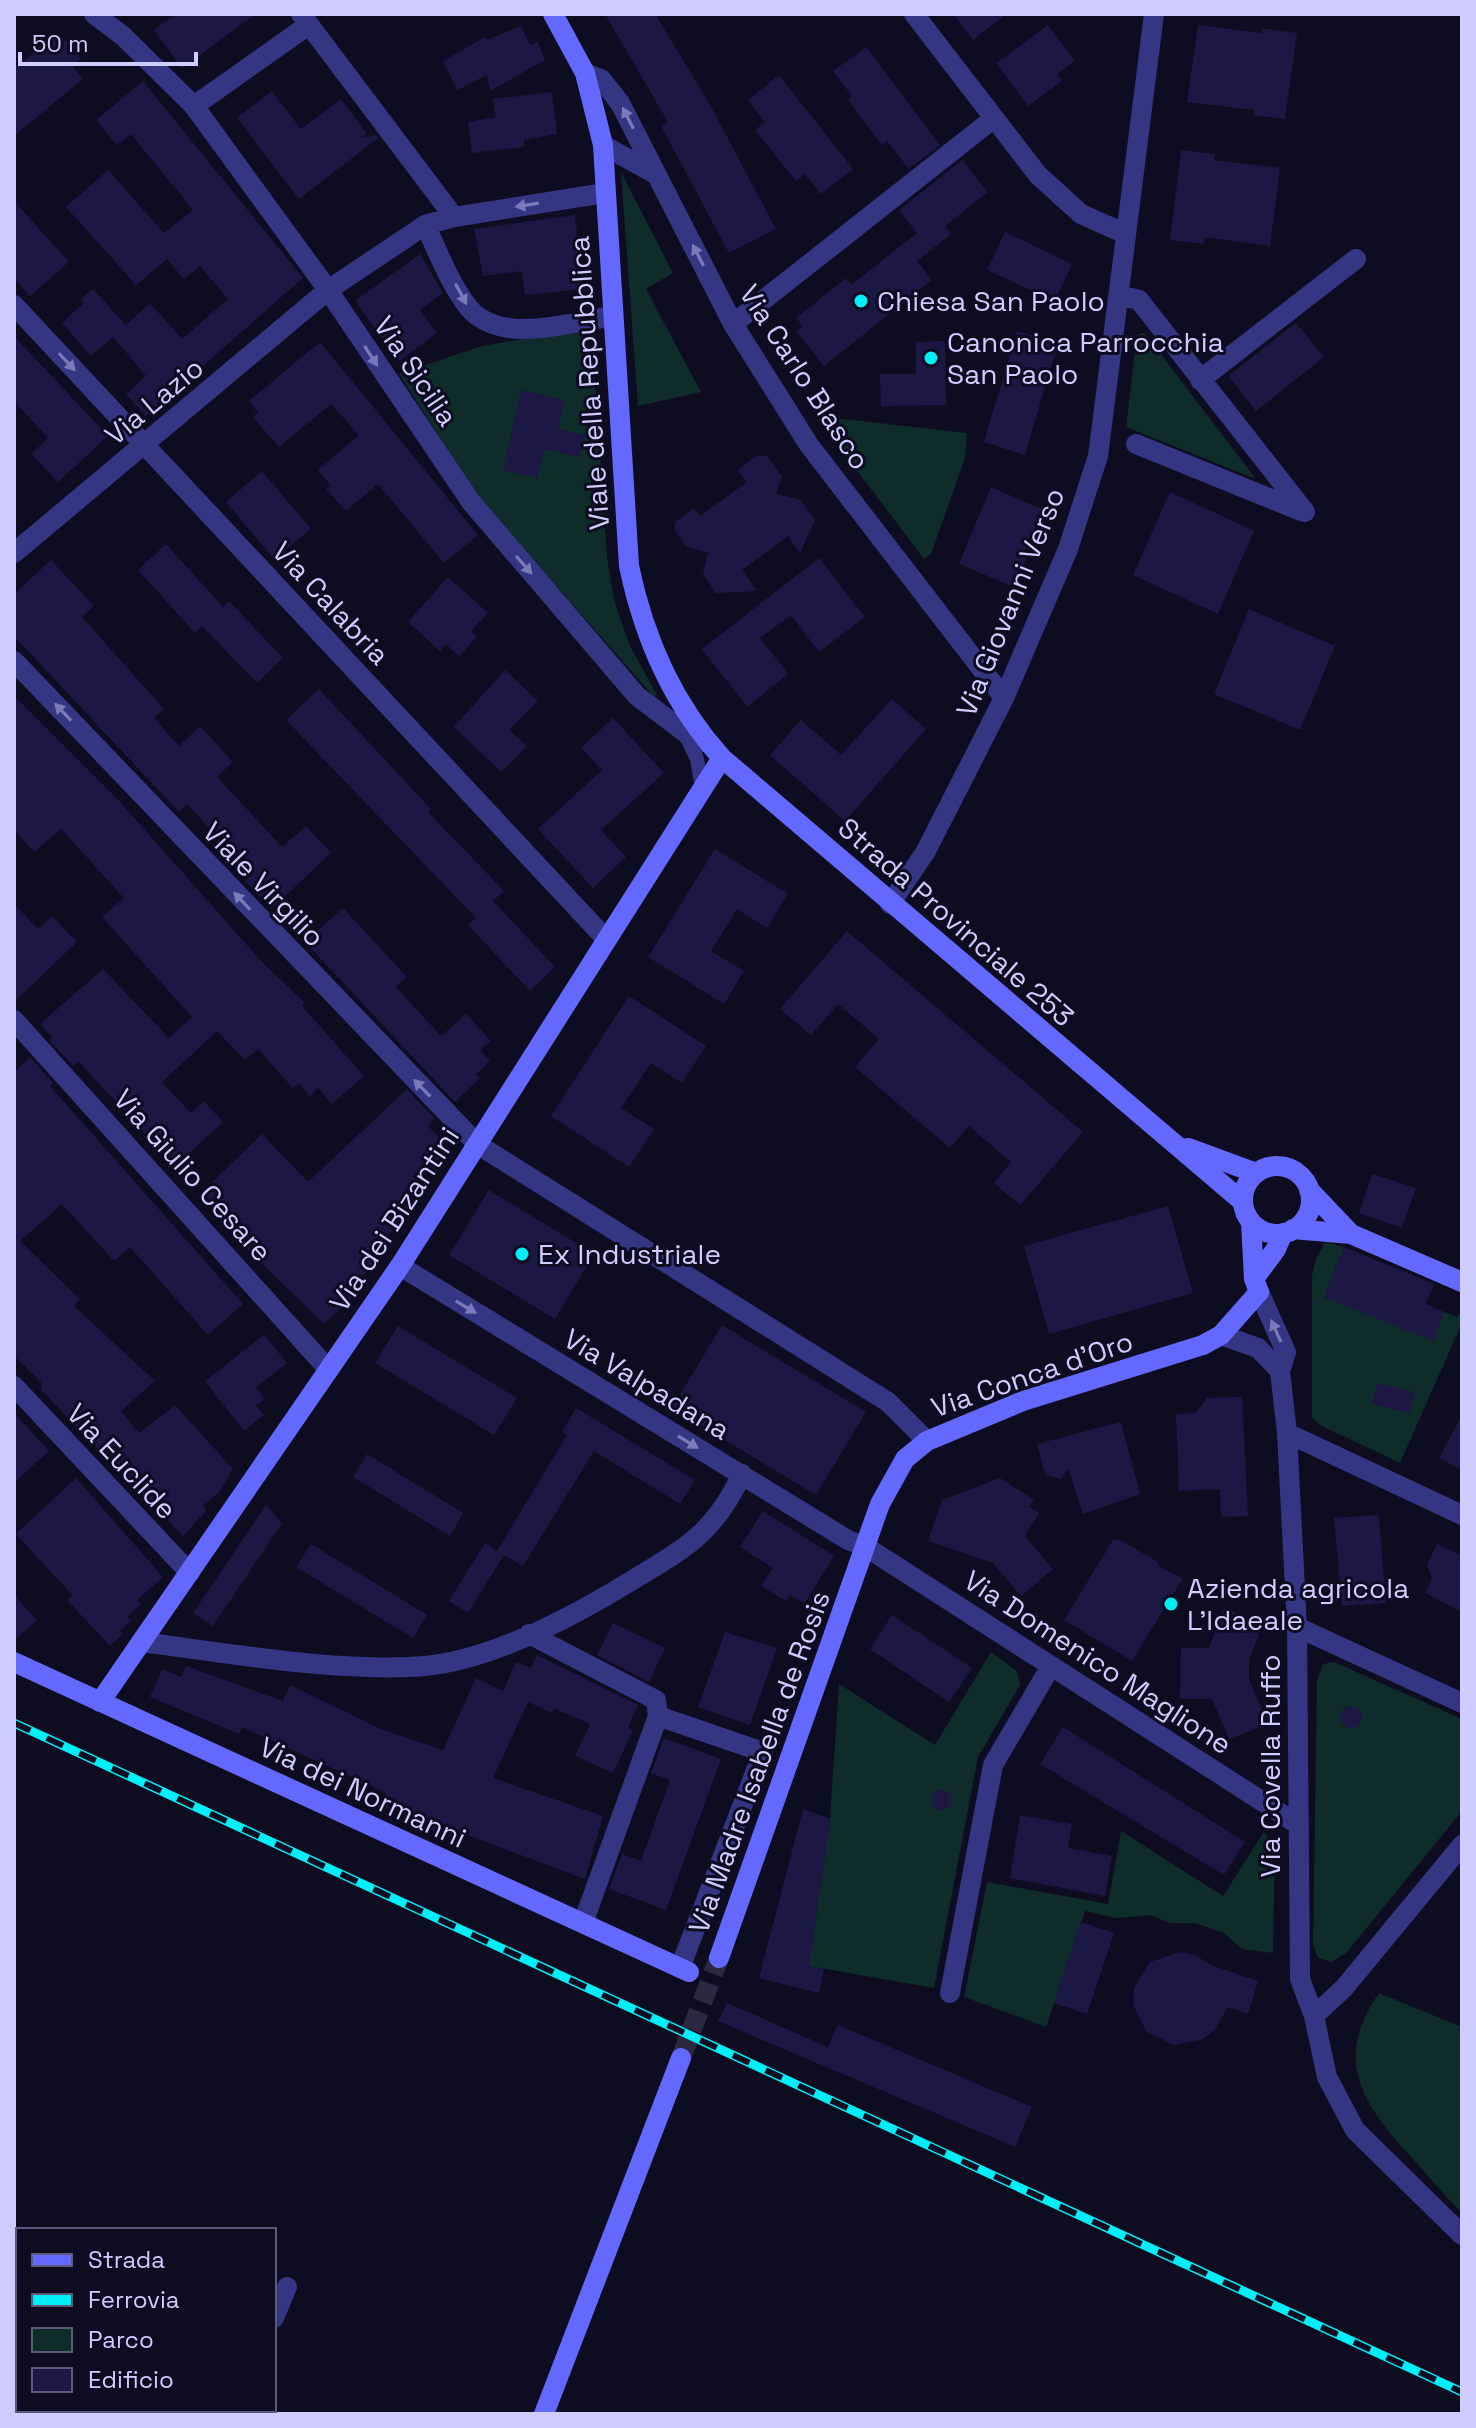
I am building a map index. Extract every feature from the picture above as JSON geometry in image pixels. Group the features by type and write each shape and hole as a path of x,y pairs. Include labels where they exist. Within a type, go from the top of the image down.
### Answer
{"street":[{"name":"Via Sicilia","path":"94,14 123,36 194,106 328,290 471,502 637,696 696,738"},
{"name":"Viale della Repubblica","path":"553,14 585,73 603,145 629,566 639,617 654,657 696,738"},
{"path":"914,14 993,119 1060,196 1081,214 1126,234"},
{"name":"Via Giovanni Verso","path":"890,904 926,851 1004,698 1068,549 1098,456 1154,14"},
{"path":"194,106 304,20 454,217"},
{"name":"Via Carlo Blasco","path":"585,73 601,79 620,103 733,324 809,445 1004,698"},
{"path":"733,324 993,119"},
{"path":"603,145 657,175"},
{"name":"Via Lazio","path":"14,553 146,446 328,290 425,225 454,217 605,193"},
{"path":"425,225 468,307 492,324 525,328 613,316"},
{"path":"1200,380 1356,259"},
{"path":"1120,295 1139,300 1305,512 1136,444"},
{"name":"Via Calabria","path":"14,305 606,939"},
{"name":"Viale Virgilio","path":"14,661 477,1144 888,1402 927,1441"},
{"name":"Strada Provinciale 253","path":"696,738 1243,1202 1251,1222 1271,1233 1351,1234 1462,1282"},
{"name":"Via dei Bizantini","path":"100,1702 400,1266 722,758"},
{"name":"Via Giulio Cesare","path":"14,1020 329,1370"},
{"name":"Strada Provinciale 253","path":"1173,1142 1256,1173 1266,1168 1287,1168 1297,1173 1351,1234"},
{"path":"1243,1202 1249,1181 1256,1173"},
{"path":"1280,1371 1258,1348 1221,1335 1288,1231 1308,1213 1309,1190"},
{"name":"Via Covella Ruffo","path":"1251,1222 1256,1285 1286,1352 1280,1371 1287,1433 1297,1627 1300,1979 1314,2016 1327,2077 1355,2130 1462,2235"},
{"name":"Via Valpadana","path":"400,1266 848,1540 866,1547"},
{"name":"Via Conca d'Oro","path":"853,1585 891,1481 905,1459 927,1441 973,1419 1203,1345 1221,1335"},
{"name":"Via Euclide","path":"14,1386 190,1573"},
{"path":"1287,1433 1462,1515"},
{"path":"141,1642 312,1662 426,1666 464,1657 529,1634 604,1597 696,1540 716,1521 742,1474"},
{"name":"Via Domenico Maglione","path":"866,1547 1299,1825"},
{"name":"Via Madre Isabella de Rosis","path":"719,1958 853,1585"},
{"path":"1297,1627 1462,1703"},
{"path":"529,1634 656,1700 658,1716 583,1923"},
{"name":"Via dei Normanni","path":"14,1662 685,1970 763,1752 658,1716"},
{"path":"950,1993 993,1765 1051,1666"},
{"path":"1314,2016 1344,1988 1462,1845"},
{"path":"544,2414 681,2058"},
{"path":"276,2313 287,2287"}],"lane":[{"path":"696,738 702,787"}],"green space":[{"path":"621,172 673,273 646,289 701,392 638,406"},
{"path":"589,328 590,341 581,343 594,369 607,557 614,600 629,644 657,695 654,697 478,497 399,374 482,346"},
{"path":"1142,333 1256,479 1126,427 1137,335"},
{"path":"835,418 967,433 965,458 931,554 924,559 824,427"},
{"path":"1325,1242 1344,1247 1324,1297 1433,1340 1444,1312 1457,1317 1462,1312 1462,1323 1400,1463 1322,1426 1312,1418 1312,1276 1315,1261"},
{"path":"991,1652 1017,1671 1020,1685 978,1757 934,1988 809,1966 830,1819 839,1684 935,1745"},
{"path":"1334,1662 1462,1719 1462,1811 1347,1952 1332,1962 1318,1958 1313,1945 1317,1680 1323,1664"},
{"path":"1121,1831 1223,1896 1264,1832 1275,1847 1273,1953 1242,1949 1224,1933 1195,1923 1170,1923 1150,1915 1116,1918 1085,1911 1046,2027 964,1997 987,1882 1108,1904"},
{"path":"1379,1993 1462,2027 1462,2212 1379,2119 1359,2081 1357,2040 1365,2017"}],"building":[{"path":"176,14 256,14 182,68 154,30"},
{"path":"605,14 655,14 708,101 776,229 729,253 661,126 668,122"},
{"path":"953,14 1006,14 973,40"},
{"path":"1048,25 1075,61 1057,74 1062,81 1028,106 996,63"},
{"path":"1198,25 1261,33 1262,28 1297,33 1285,119 1253,115 1254,110 1187,102"},
{"path":"521,26 530,45 538,42 545,60 490,91 487,75 457,90 443,61 485,37 487,40"},
{"path":"58,32 81,59 72,66 83,79 14,136 14,69"},
{"path":"866,47 940,145 909,169 887,141 882,145 848,100 852,96 833,71"},
{"path":"779,75 853,169 821,194 805,174 796,181 755,130 765,122 748,100"},
{"path":"143,81 303,278 146,416 126,394 146,376 113,337 91,356 62,323 84,303 81,299 93,289 126,325 150,303 182,339 228,299 200,266 184,279 167,259 136,285 66,207 108,170 164,233 193,210 131,134 117,145 96,120"},
{"path":"272,91 301,129 341,99 367,134 361,138 376,135 378,138 299,199 237,118"},
{"path":"552,92 557,134 524,140 524,147 472,153 468,122 496,117 492,99"},
{"path":"1181,150 1215,154 1214,160 1280,168 1270,246 1205,237 1204,244 1170,240"},
{"name":"Chiesa San Paolo","path":"962,160 988,192 945,226 951,234 917,261 932,280 824,366 796,331 803,326 796,318 846,278 851,285 917,233 899,210"},
{"path":"14,201 69,262 30,296 14,278"},
{"path":"575,215 583,289 525,295 522,271 483,276 474,229"},
{"path":"1005,232 1072,264 1055,301 987,270"},
{"path":"420,254 443,293 420,310 437,333 399,361 355,301"},
{"path":"1296,323 1324,357 1256,411 1228,376"},
{"path":"1017,331 1058,343 1025,455 984,442"},
{"path":"14,336 108,436 58,482 31,454 48,438 14,401"},
{"name":"Canonica Parrocchia San Paolo","path":"945,341 946,405 881,406 880,374 916,374 916,342"},
{"path":"320,342 478,535 444,563 378,484 346,511 326,489 331,486 318,470 359,435 331,404 279,447 253,417 258,412 249,401"},
{"path":"521,390 565,400 558,429 585,435 580,457 544,449 537,478 503,470"},
{"path":"758,455 767,456 782,476 776,494 801,500 815,520 800,553 788,536 742,570 757,591 716,593 703,574 708,552 686,547 675,530 675,522 694,508 700,516 747,482 737,470"},
{"path":"262,471 311,529 274,559 226,502"},
{"path":"991,487 1046,511 1014,587 959,564"},
{"path":"1170,492 1254,531 1218,614 1133,575"},
{"path":"166,544 223,607 229,601 283,658 257,683 202,626 195,633 138,570"},
{"path":"819,558 865,617 819,652 791,615 760,638 788,674 747,707 702,649"},
{"path":"51,560 94,606 82,617 164,709 154,718 179,746 200,726 233,762 217,777 282,847 306,826 331,853 271,909 245,881 252,875 187,804 179,812 14,636 14,594"},
{"path":"448,577 488,613 471,631 477,637 459,656 446,644 440,651 408,622"},
{"path":"1249,609 1335,646 1300,730 1214,694"},
{"path":"505,670 538,701 509,730 527,746 501,772 454,727"},
{"path":"319,689 431,809 428,812 504,891 493,901 555,967 530,991 468,925 476,918 286,720"},
{"path":"14,696 120,802 262,962 305,1003 302,1006 364,1076 332,1104 318,1088 310,1096 299,1083 293,1088 258,1049 245,1060 217,1031 162,1082 191,1113 204,1101 223,1122 175,1166 78,1061 73,1066 49,1040 52,1037 40,1024 103,969 169,1038 192,1017 102,917 124,898 61,829 34,852 14,830"},
{"path":"892,699 926,729 845,821 770,755 801,720 841,755"},
{"path":"613,718 664,773 601,830 626,857 593,888 538,829 602,770 581,748"},
{"path":"715,849 788,894 767,928 737,909 711,951 744,971 724,1004 648,957"},
{"path":"14,904 38,929 52,916 77,942 14,1002"},
{"path":"343,908 407,977 396,987 441,1036 466,1014 491,1041 480,1050 490,1061 476,1074 480,1078 455,1102 305,942"},
{"path":"847,931 1083,1132 1020,1205 994,1183 1011,1162 969,1126 950,1148 855,1067 879,1039 838,1004 811,1035 780,1009"},
{"path":"629,996 706,1046 682,1083 651,1063 621,1108 654,1129 629,1167 551,1116"},
{"path":"30,1057 53,1083 50,1086 243,1304 208,1335 130,1247 114,1261 62,1204 20,1241 80,1299 74,1306 155,1381 121,1411 139,1433 175,1405 233,1469 219,1492 203,1506 206,1511 183,1536 41,1390 41,1382 14,1356 14,1072"},
{"path":"407,1089 435,1119 428,1126 454,1153 435,1172 427,1170 408,1190 414,1201 403,1212 407,1216 375,1247 384,1256 349,1289 355,1295 324,1324 242,1244 248,1239 202,1192 262,1134 307,1181 310,1180"},
{"path":"1372,1174 1416,1188 1402,1228 1359,1213"},
{"name":"Ex Industriale","path":"489,1190 594,1254 555,1319 449,1255"},
{"path":"1168,1206 1193,1293 1049,1334 1024,1246"},
{"path":"1344,1247 1434,1284 1426,1304 1444,1312 1433,1341 1324,1297"},
{"path":"722,1325 866,1412 816,1495 672,1408"},
{"path":"398,1326 517,1398 494,1435 375,1363"},
{"path":"264,1335 287,1363 256,1387 265,1399 256,1406 264,1415 244,1431 205,1381"},
{"path":"1377,1383 1415,1392 1410,1413 1372,1404"},
{"path":"1242,1397 1248,1516 1221,1517 1220,1489 1179,1491 1176,1414 1196,1413 1207,1398"},
{"path":"576,1408 695,1480 680,1504 594,1451 523,1566 501,1553 504,1555 468,1613 449,1601 485,1543 497,1551 567,1435 562,1432"},
{"path":"14,1413 49,1451 14,1483"},
{"path":"1462,1415 1462,1470 1439,1458"},
{"path":"1121,1422 1140,1494 1083,1514 1068,1468 1061,1479 1045,1475 1037,1444"},
{"path":"367,1454 463,1513 450,1536 353,1477"},
{"path":"76,1478 163,1577 137,1600 141,1604 127,1617 131,1621 110,1646 67,1600 72,1595 16,1534"},
{"path":"1000,1478 1034,1500 1029,1507 1039,1513 1025,1536 1053,1569 1021,1596 993,1563 928,1541 942,1500"},
{"path":"266,1505 282,1523 213,1626 193,1613"},
{"path":"763,1511 834,1556 804,1604 790,1595 786,1601 761,1586 773,1568 740,1547"},
{"path":"1379,1515 1386,1603 1342,1606 1334,1518"},
{"path":"1113,1540 1120,1540 1158,1562 1159,1567 1183,1578 1132,1661 1064,1620"},
{"path":"311,1544 427,1615 413,1638 296,1567"},
{"path":"1437,1544 1462,1556 1462,1612 1425,1593 1432,1579 1427,1565"},
{"path":"14,1595 37,1620 14,1641"},
{"path":"1224,1608 1263,1623 1249,1660 1249,1679 1268,1724 1229,1739 1212,1699 1180,1699 1181,1648 1209,1648"},
{"path":"892,1615 972,1668 949,1702 870,1649"},
{"path":"613,1623 665,1648 649,1682 597,1655"},
{"path":"725,1632 777,1648 750,1725 698,1707"},
{"path":"537,1655 638,1705 628,1727 633,1730 613,1773 575,1756 590,1724 554,1708 552,1713 528,1702 493,1778 603,1816 585,1879 465,1834 463,1841 418,1826 420,1820 382,1807 386,1793 242,1727 239,1734 150,1697 162,1669 181,1677 186,1666 283,1701 290,1685 381,1729 443,1750 476,1678 503,1691 516,1662 531,1668"},
{"path":"1351,1706 1359,1709 1362,1717 1359,1725 1351,1728 1343,1725 1340,1717 1343,1709"},
{"path":"1063,1727 1245,1842 1224,1875 1040,1764"},
{"path":"664,1738 721,1759 666,1910 609,1889 622,1854 641,1861 670,1780 651,1773"},
{"path":"938,1790 946,1790 952,1800 946,1810 938,1810 932,1804 932,1796"},
{"path":"803,1809 830,1819 809,1966 824,1969 819,1993 759,1978"},
{"path":"1020,1815 1072,1824 1068,1848 1112,1856 1105,1896 1010,1878"},
{"path":"1081,1922 1114,1933 1087,2014 1054,2003"},
{"path":"1180,1952 1195,1955 1211,1965 1258,1981 1248,2014 1228,2007 1215,2029 1203,2039 1174,2045 1146,2031 1133,2004 1134,1988 1150,1962"},
{"path":"727,2003 828,2047 838,2025 1032,2107 1015,2147 718,2021"}],"tunnel":[{"path":"681,2058 719,1958"}],"railway":[{"path":"14,1723 1462,2392"}],"place":[{"name":"Chiesa San Paolo","path":"861,301"},
{"name":"Canonica Parrocchia San Paolo","path":"931,358"},
{"name":"Ex Industriale","path":"522,1254"},
{"name":"Azienda agricola L'Idaeale","path":"1171,1604"}]}
